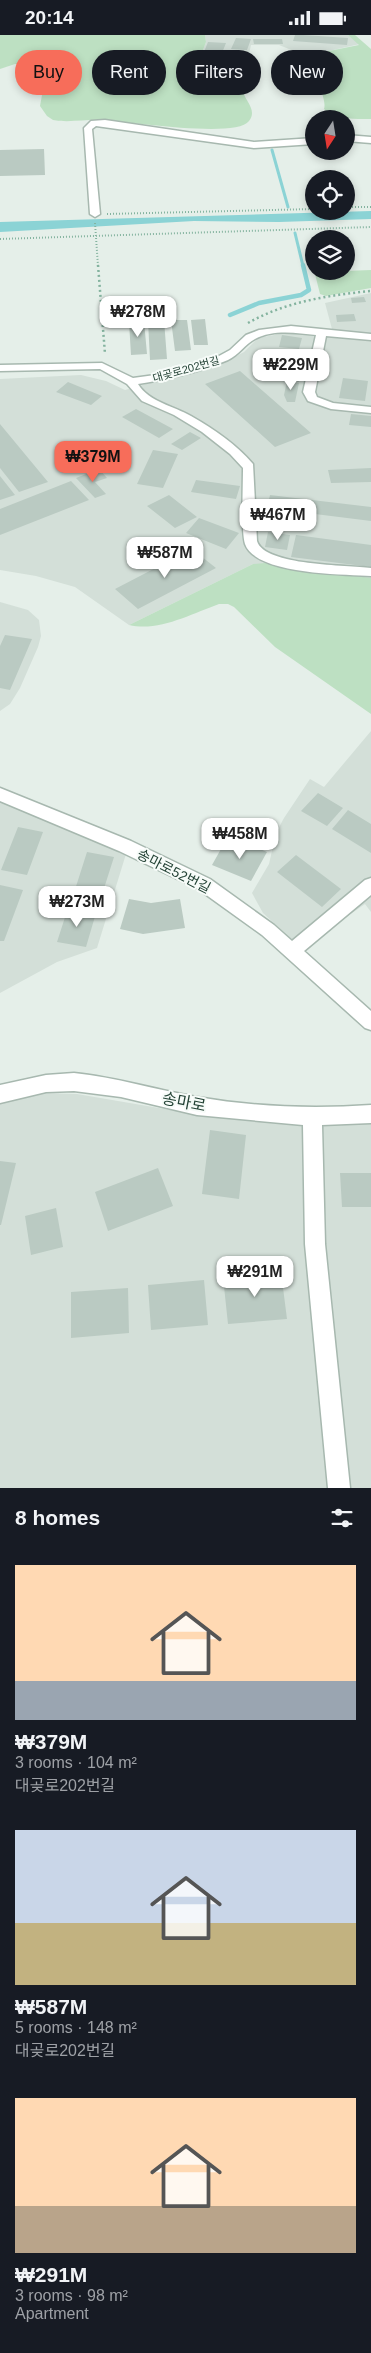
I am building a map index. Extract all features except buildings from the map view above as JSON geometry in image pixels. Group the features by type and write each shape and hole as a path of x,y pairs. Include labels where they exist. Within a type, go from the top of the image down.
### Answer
{"street":[{"path":"95,214 88,128 94,123 261,145 305,142"},
{"path":"355,138 371,139"},
{"name":"대곶로202번길","path":"131,383 156,378 223,358 234,353 250,337 274,330 322,331 371,337"},
{"path":"322,331 309,392 312,399 331,406 371,410"},
{"path":"0,368 102,366"},
{"name":"대곶로202번길","path":"102,366 131,383 136,393 145,400 179,413 243,458 249,467 251,475 252,547 266,557 309,565 371,572"},
{"name":"송마로52번길","path":"0,794 125,846 204,884 268,930 371,1022"},
{"path":"292,951 371,885"},
{"name":"송마로","path":"0,1094 27,1087 74,1082 196,1105 312,1115 371,1114"},
{"path":"312,1115 315,1244 339,1488"}],"path":[{"path":"355,207 371,207"},
{"path":"95,214 305,209"},
{"path":"0,239 371,227"},
{"path":"95,235 105,355 102,366"},
{"path":"243,342 243,330 247,324 269,312 297,304 371,291"}],"shaded area":[{"path":"205,35 348,35 360,44 333,50 292,50 279,45 251,45 250,50 203,50 206,42"},
{"path":"371,293 371,334 332,329 325,303"},
{"path":"285,333 307,333 371,340 371,578 253,564 129,625 75,587 36,576 0,570 0,379 81,375 106,381 125,390 226,361 244,352 258,338"},
{"path":"0,602 28,610 39,620 41,636 20,688 10,704 0,711"},
{"path":"371,731 371,912 365,904 319,936 304,951 263,913 252,893 269,864 276,833 310,779 324,787"},
{"path":"0,800 126,854 97,948 57,962 0,993"},
{"path":"45,1093 77,1094 194,1114 291,1124 371,1124 371,1488 0,1488 0,1104"}],"green space":[{"path":"0,35 205,35 206,42 203,50 176,50 176,95 244,95 252,113 249,121 240,126 224,129 180,128 103,120 53,120 47,116 40,106 42,95 82,95 82,50 15,50 15,64 0,69"},
{"path":"348,35 355,35 371,49 371,119 355,119 355,110 324,109 325,104 322,95 343,95 343,50 334,50 359,45"},
{"path":"371,270 371,288 326,296 320,294 316,280 355,280 355,271"},
{"path":"265,563 371,578 371,714 275,647 234,607 228,604 219,604 163,624 140,627 129,625 253,564"}],"water":[{"path":"355,211 371,211 371,219 355,220"},
{"path":"305,213 305,220 340,220 279,222 194,221 0,232 0,222"}],"waterway":[{"path":"272,150 288,207"},
{"path":"295,233 303,266"},
{"path":"230,315 259,303 301,295 309,290 303,265"}]}
